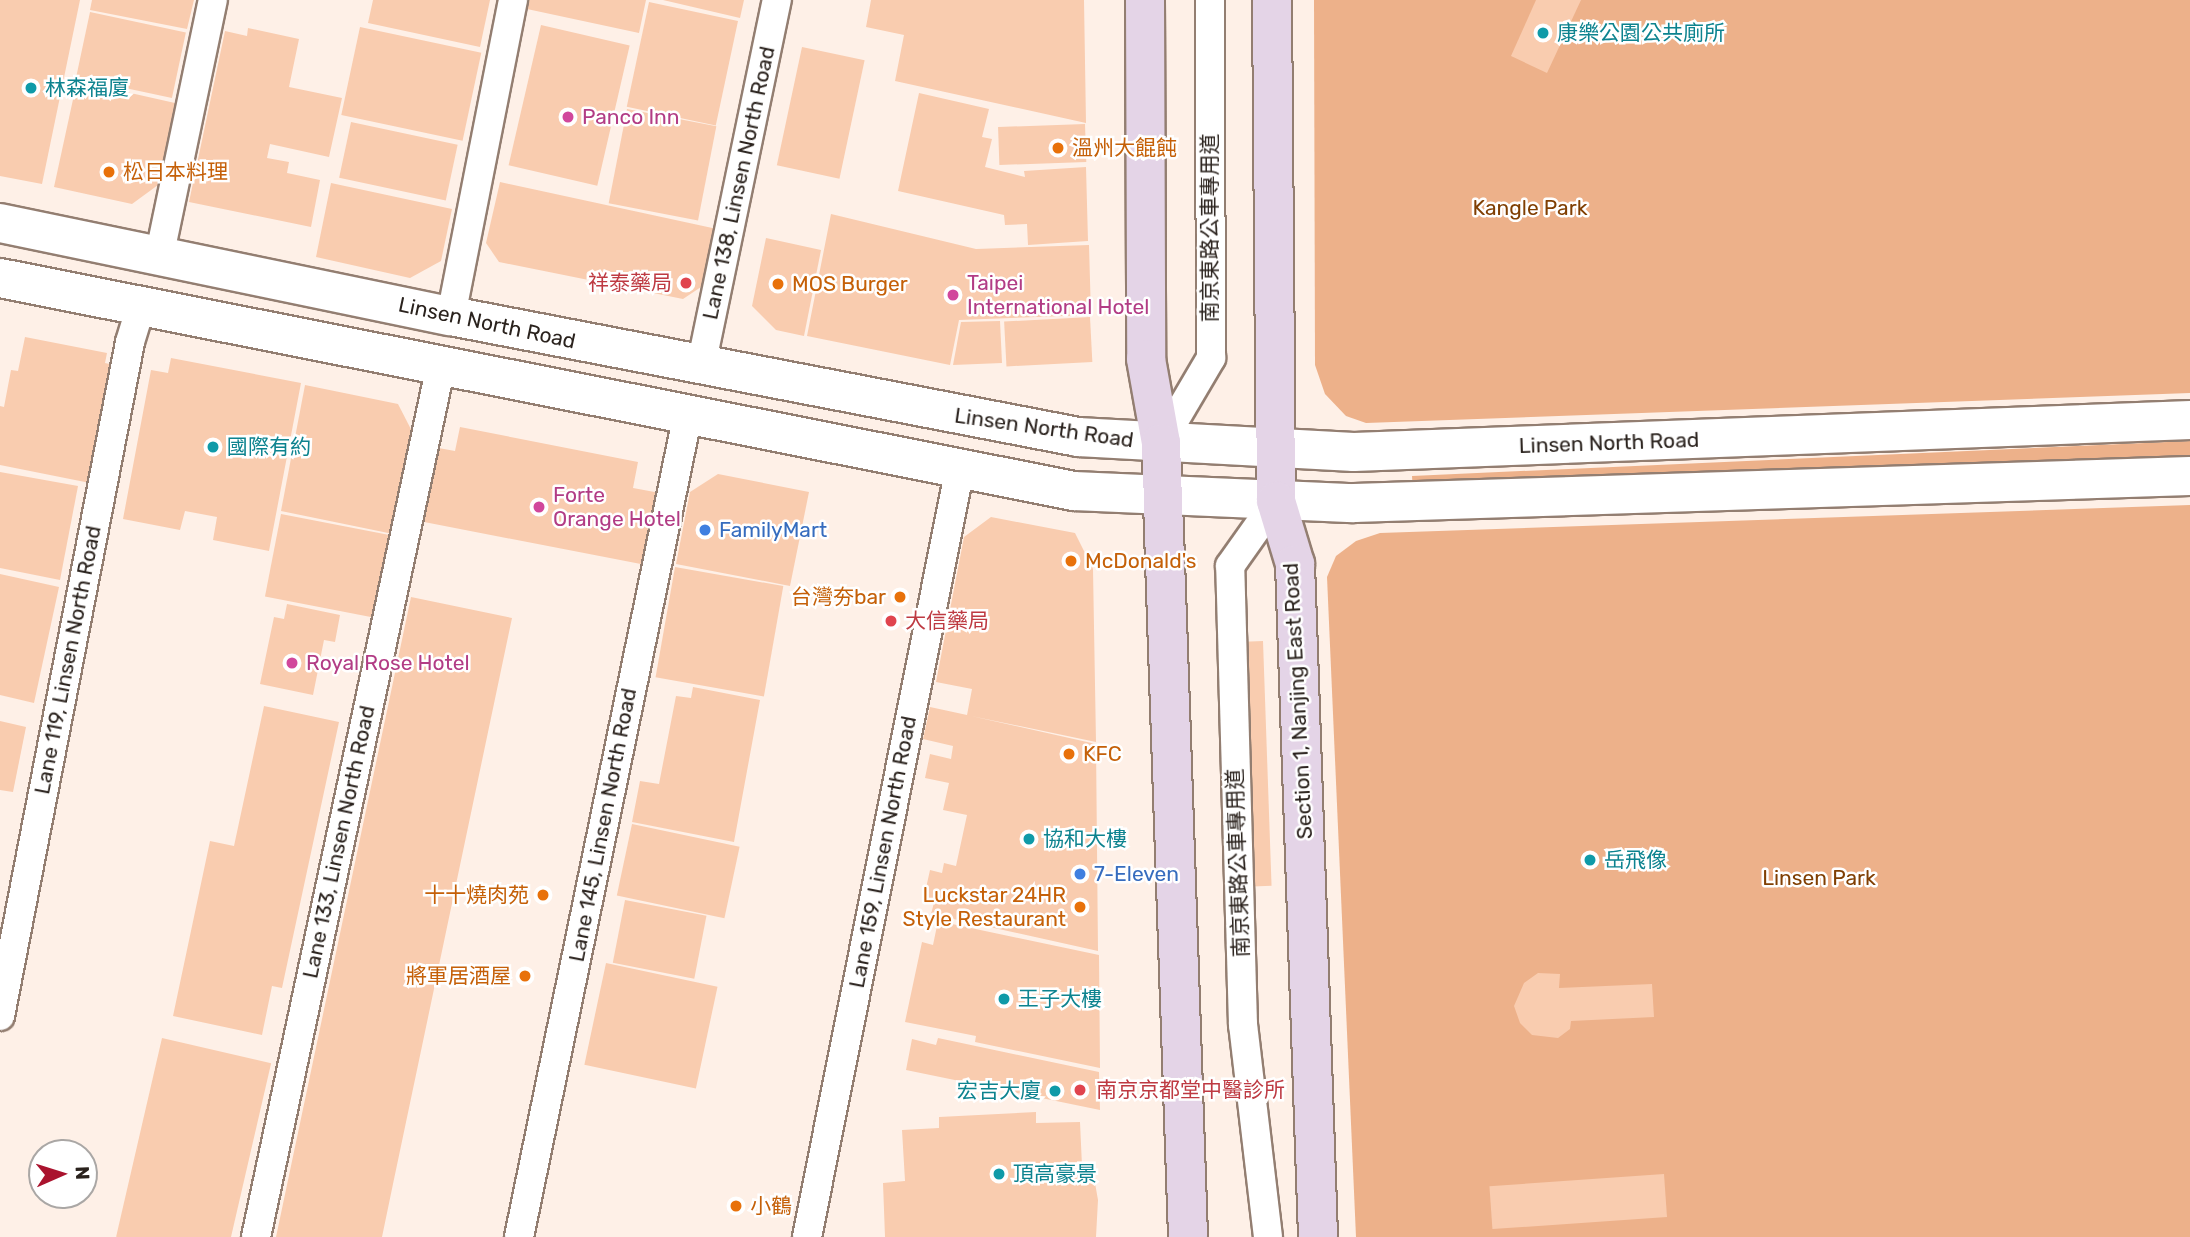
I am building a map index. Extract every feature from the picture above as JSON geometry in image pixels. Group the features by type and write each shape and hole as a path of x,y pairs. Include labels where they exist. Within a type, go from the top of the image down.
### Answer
{"main road":[{"path":"1145,0 1146,359 1160,443 1188,1237"},
{"name":"Section 1, Nanjing East Road","path":"1272,0 1276,501 1295,564 1318,1237"}],"street":[{"name":"Linsen North Road","path":"0,223 160,253 451,316 701,366 1077,437 1275,450 1407,450 2190,420"},
{"path":"0,278 1074,491 1276,501 1608,498 2190,477"}],"lane":[{"path":"160,253 213,0"},
{"path":"451,316 513,0"},
{"name":"Lane 138, Linsen North Road","path":"701,366 778,0"},
{"name":"南京東路公車專用道","path":"1160,443 1211,358 1210,0"},
{"name":"Lane 119, Linsen North Road","path":"0,1016 130,342 141,306"},
{"name":"Lane 133, Linsen North Road","path":"256,1237 441,365"},
{"name":"Lane 145, Linsen North Road","path":"519,1237 688,414"},
{"name":"Lane 159, Linsen North Road","path":"807,1237 960,468"},
{"name":"南京東路公車專用道","path":"1268,1237 1244,1025 1230,566 1276,501"}],"green space":[{"name":"Kangle Park","path":"1314,0 2190,0 2190,393 1366,423 1346,416 1325,394 1315,365"},
{"path":"2190,441 2190,459 1413,491 1412,476"},
{"name":"Linsen Park","path":"2190,505 2190,1237 1356,1237 1327,577 1336,556 1356,541 1380,533"}],"building":[{"name":"林森福廈","path":"0,0 80,0 42,184 0,176"},
{"path":"92,0 194,0 187,29 90,10"},
{"path":"373,0 490,0 480,47 368,23"},
{"path":"529,0 646,0 639,33 527,9"},
{"path":"663,0 744,0 740,18"},
{"path":"871,0 1084,0 1086,123 895,81 904,35 866,27"},
{"name":"康樂公園公共廁所","path":"1536,0 1581,0 1547,73 1511,56"},
{"path":"649,2 738,21 716,126 627,107"},
{"path":"90,12 186,32 172,98 76,78"},
{"name":"Panco Inn","path":"541,25 630,45 597,186 509,165"},
{"path":"360,27 481,53 463,141 341,115"},
{"path":"248,28 299,39 289,87 342,98 329,157 270,144 267,158 289,162 287,173 320,180 311,227 189,202 225,31 247,36"},
{"path":"802,47 865,60 839,179 777,165"},
{"path":"77,81 175,103 158,185 132,204 54,187"},
{"path":"919,93 989,109 982,137 992,139 985,167 1025,177 1024,171 1086,167 1088,241 1028,245 1027,224 1005,225 1004,215 898,191"},
{"path":"627,109 716,126 698,221 609,203"},
{"path":"351,122 458,145 446,200 339,178"},
{"path":"1085,124 1086,162 999,165 998,127"},
{"path":"500,182 717,229 704,285 683,299 499,262 486,243"},
{"path":"331,183 452,209 441,261 410,278 316,257"},
{"name":"Taipei International Hotel","path":"831,214 976,249 1089,245 1091,315 959,320 950,365 807,336"},
{"path":"766,238 821,250 804,336 776,330 752,306"},
{"path":"1090,317 1092,362 1006,366 1004,322"},
{"path":"1000,321 1002,363 953,365 961,322"},
{"path":"25,337 107,353 105,363 114,365 90,483 0,465 0,406 4,407 11,370 18,371"},
{"name":"國際有約","path":"171,358 301,383 269,551 213,540 217,517 185,511 180,530 123,519 151,370 168,373"},
{"path":"305,385 398,404 416,439 398,535 281,511"},
{"name":"Forte Orange Hotel","path":"460,427 638,462 633,488 660,493 646,565 419,521 433,447 455,451"},
{"path":"0,472 78,486 60,580 0,568"},
{"path":"718,474 809,492 790,586 676,564 690,492"},
{"path":"281,514 396,536 380,619 265,596"},
{"path":"991,517 1075,533 1093,569 1096,742 971,716 1096,744 1098,951 931,914 935,899 924,897 930,870 942,873 944,863 956,866 967,815 943,810 949,783 925,778 930,754 951,759 953,746 923,739 930,707 967,715 972,689 936,682 964,537"},
{"path":"675,567 783,586 764,696 656,677"},
{"path":"0,574 59,587 34,703 0,695"},
{"path":"411,597 512,618 382,1237 276,1237"},
{"name":"Royal Rose Hotel","path":"287,604 340,615 335,642 324,640 313,695 260,684 274,617 284,619"},
{"path":"1263,641 1272,886 1253,887 1244,642"},
{"path":"693,687 760,700 734,842 632,822 640,781 659,784 676,696 691,698"},
{"path":"264,706 339,722 282,988 272,986 262,1035 173,1016 210,841 234,846"},
{"path":"0,721 26,727 13,792 0,790"},
{"path":"632,824 740,847 724,918 617,895"},
{"path":"625,900 706,916 694,979 613,963"},
{"name":"王子大樓","path":"938,921 1099,955 1100,1068 975,1042 976,1036 905,1022 922,942 933,945"},
{"path":"606,963 718,987 696,1088 584,1065"},
{"path":"1538,973 1560,974 1559,988 1652,984 1654,1017 1571,1021 1570,1029 1558,1038 1532,1035 1520,1023 1514,1006 1524,983"},
{"path":"162,1038 271,1063 231,1237 116,1237"},
{"name":"宏吉大廈","path":"938,1038 1099,1072 1100,1110 906,1070 912,1039 936,1045"},
{"name":"頂高豪景","path":"1036,1112 1036,1123 1080,1122 1082,1166 1092,1166 1098,1200 1096,1237 885,1237 883,1183 905,1181 902,1130 939,1128 939,1117"},
{"path":"1664,1174 1667,1217 1492,1229 1489,1186"}],"place":[{"name":"康樂公園公共廁所","path":"1543,33"},
{"name":"林森福廈","path":"31,88"},
{"name":"Panco Inn","path":"568,117"},
{"name":"溫州大餛飩","path":"1058,148"},
{"name":"松日本料理","path":"109,172"},
{"name":"祥泰藥局","path":"686,283"},
{"name":"MOS Burger","path":"778,284"},
{"name":"Taipei International Hotel","path":"953,295"},
{"name":"國際有約","path":"213,447"},
{"name":"Forte Orange Hotel","path":"539,507"},
{"name":"FamilyMart","path":"705,530"},
{"name":"McDonald's","path":"1071,561"},
{"name":"台灣夯bar","path":"900,597"},
{"name":"大信藥局","path":"891,621"},
{"name":"Royal Rose Hotel","path":"292,663"},
{"name":"KFC","path":"1069,754"},
{"name":"協和大樓","path":"1029,839"},
{"name":"岳飛像","path":"1590,860"},
{"name":"7-Eleven","path":"1080,874"},
{"name":"十十燒肉苑","path":"543,895"},
{"name":"Luckstar 24HR Style Restaurant","path":"1080,907"},
{"name":"將軍居酒屋","path":"525,976"},
{"name":"王子大樓","path":"1004,999"},
{"name":"南京京都堂中醫診所","path":"1080,1090"},
{"name":"宏吉大廈","path":"1055,1091"},
{"name":"頂高豪景","path":"999,1174"},
{"name":"小鶴","path":"736,1206"}]}
